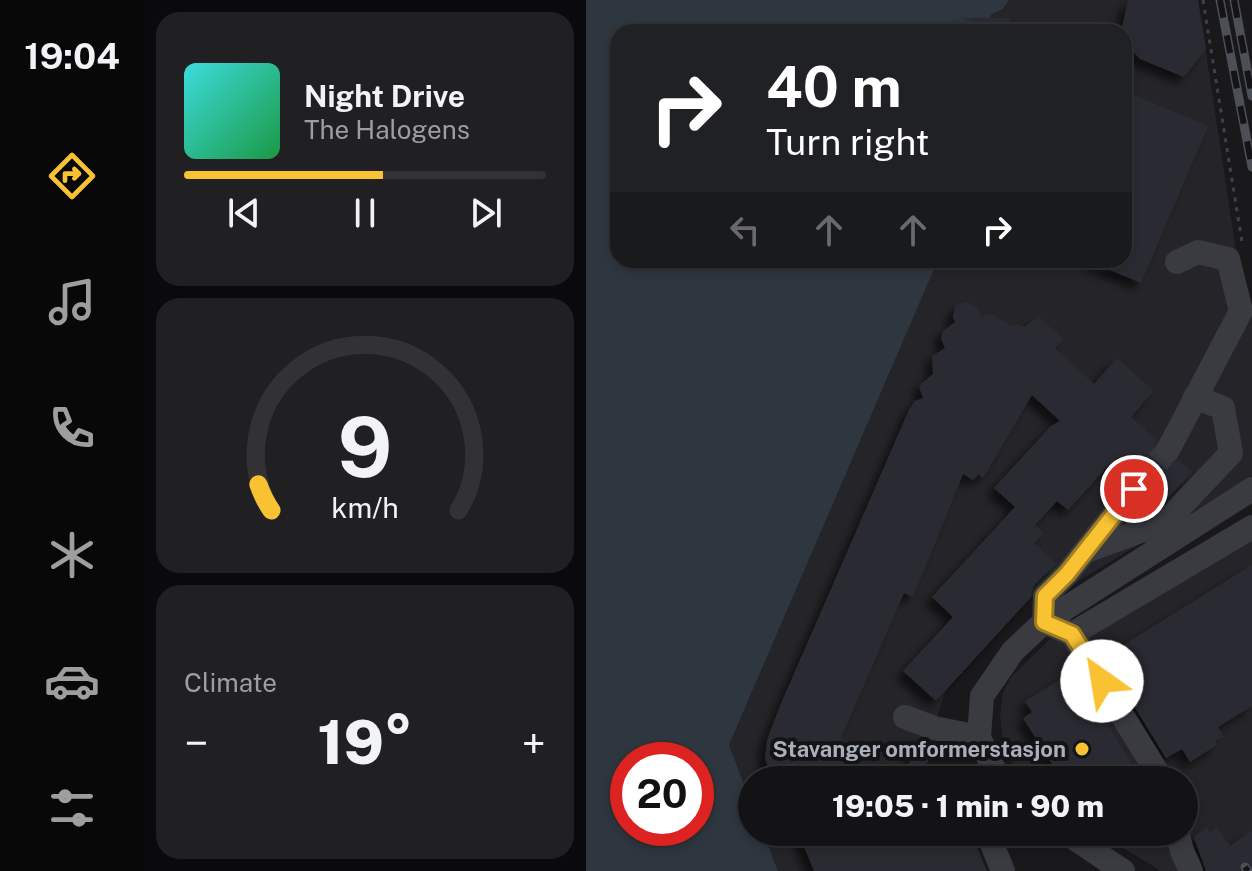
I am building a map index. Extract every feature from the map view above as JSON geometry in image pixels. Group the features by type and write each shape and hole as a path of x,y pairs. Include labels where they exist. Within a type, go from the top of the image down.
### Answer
{"street":[{"path":"1168,450 1241,311 1228,259 1198,252 1177,262"},
{"path":"1086,551 1166,522 1231,453 1223,408 1195,397"},
{"path":"1044,622 1045,596 1086,551 1134,489"},
{"path":"992,766 979,737 982,696 1013,651 1044,622 1252,489"},
{"path":"1072,634 1252,527"},
{"path":"1044,622 1072,634 1153,766"},
{"path":"905,717 934,728 979,737"},
{"path":"993,846 1003,871"},
{"path":"1085,846 1119,870"},
{"path":"1181,846 1191,871"}],"path":[{"path":"1203,0 1245,254"}],"shaded area":[{"path":"586,0 1009,0 1003,9 991,15 987,24 610,24 610,268 935,268 729,745 738,768 738,846 768,846 778,871 586,871"},
{"path":"1009,0 1198,0 1237,257 1252,307 1252,476 1075,583 1059,567 947,688 921,762 923,766 738,766 738,768 729,745 935,268 975,268 982,271 984,268 1132,268 1132,24 987,24 991,15 1003,9"},
{"path":"1252,526 1252,871 1161,871 1120,846 1198,846 1198,766 1014,766 1003,742 1000,716 1003,693 1011,677 1049,640"},
{"path":"768,846 967,846 980,871 778,871"}],"building":[{"path":"1128,0 1198,0 1206,49 1184,77 1140,59 1132,50 1132,24 1123,24"},
{"path":"964,18 1010,18 1007,24 978,24"},
{"path":"1132,94 1208,126 1141,283 1105,268 1132,268"},
{"path":"968,302 977,308 981,317 990,314 1012,326 1025,327 1038,316 1063,339 1055,348 1094,384 1117,358 1153,391 1131,417 1156,440 1153,450 1156,459 1168,465 1179,460 1192,472 1156,510 1145,499 1149,490 1144,478 1135,474 1123,479 1108,466 1068,510 1057,501 1035,525 1043,533 1034,543 1056,564 1034,585 1030,598 936,701 903,671 953,617 932,597 1015,507 994,488 1051,426 1060,421 1032,395 983,478 979,474 973,480 963,474 913,597 904,593 839,742 842,738 853,766 768,766 767,740 780,706 909,410 915,401 923,398 919,386 933,374 932,356 945,348 941,339 943,331 955,322 956,305"},
{"path":"1252,565 1252,706 1218,727 1223,736 1215,741 1217,745 1190,762 1182,749 1166,758 1104,657"},
{"name":"Stavanger omformerstasjon","path":"1074,671 1133,766 1053,766 1023,718 1032,712 1025,701"},
{"path":"918,738 935,743 926,766 908,766"},
{"path":"1207,827 1210,832 1217,827 1230,846 1252,831 1252,871 1206,871 1197,846 1198,834"},
{"path":"804,846 976,846 987,871 814,871"}],"tunnel":[{"path":"1134,489 1168,450"}],"railway":[{"path":"1220,0 1252,167"},
{"path":"1234,0 1252,96"},
{"path":"1245,867 1248,871"}],"place":[{"name":"Stavanger omformerstasjon","path":"1082,749"}],"route":[{"path":"1102,681 1072,634 1044,622 1045,596 1067,574 1134,489"}]}
